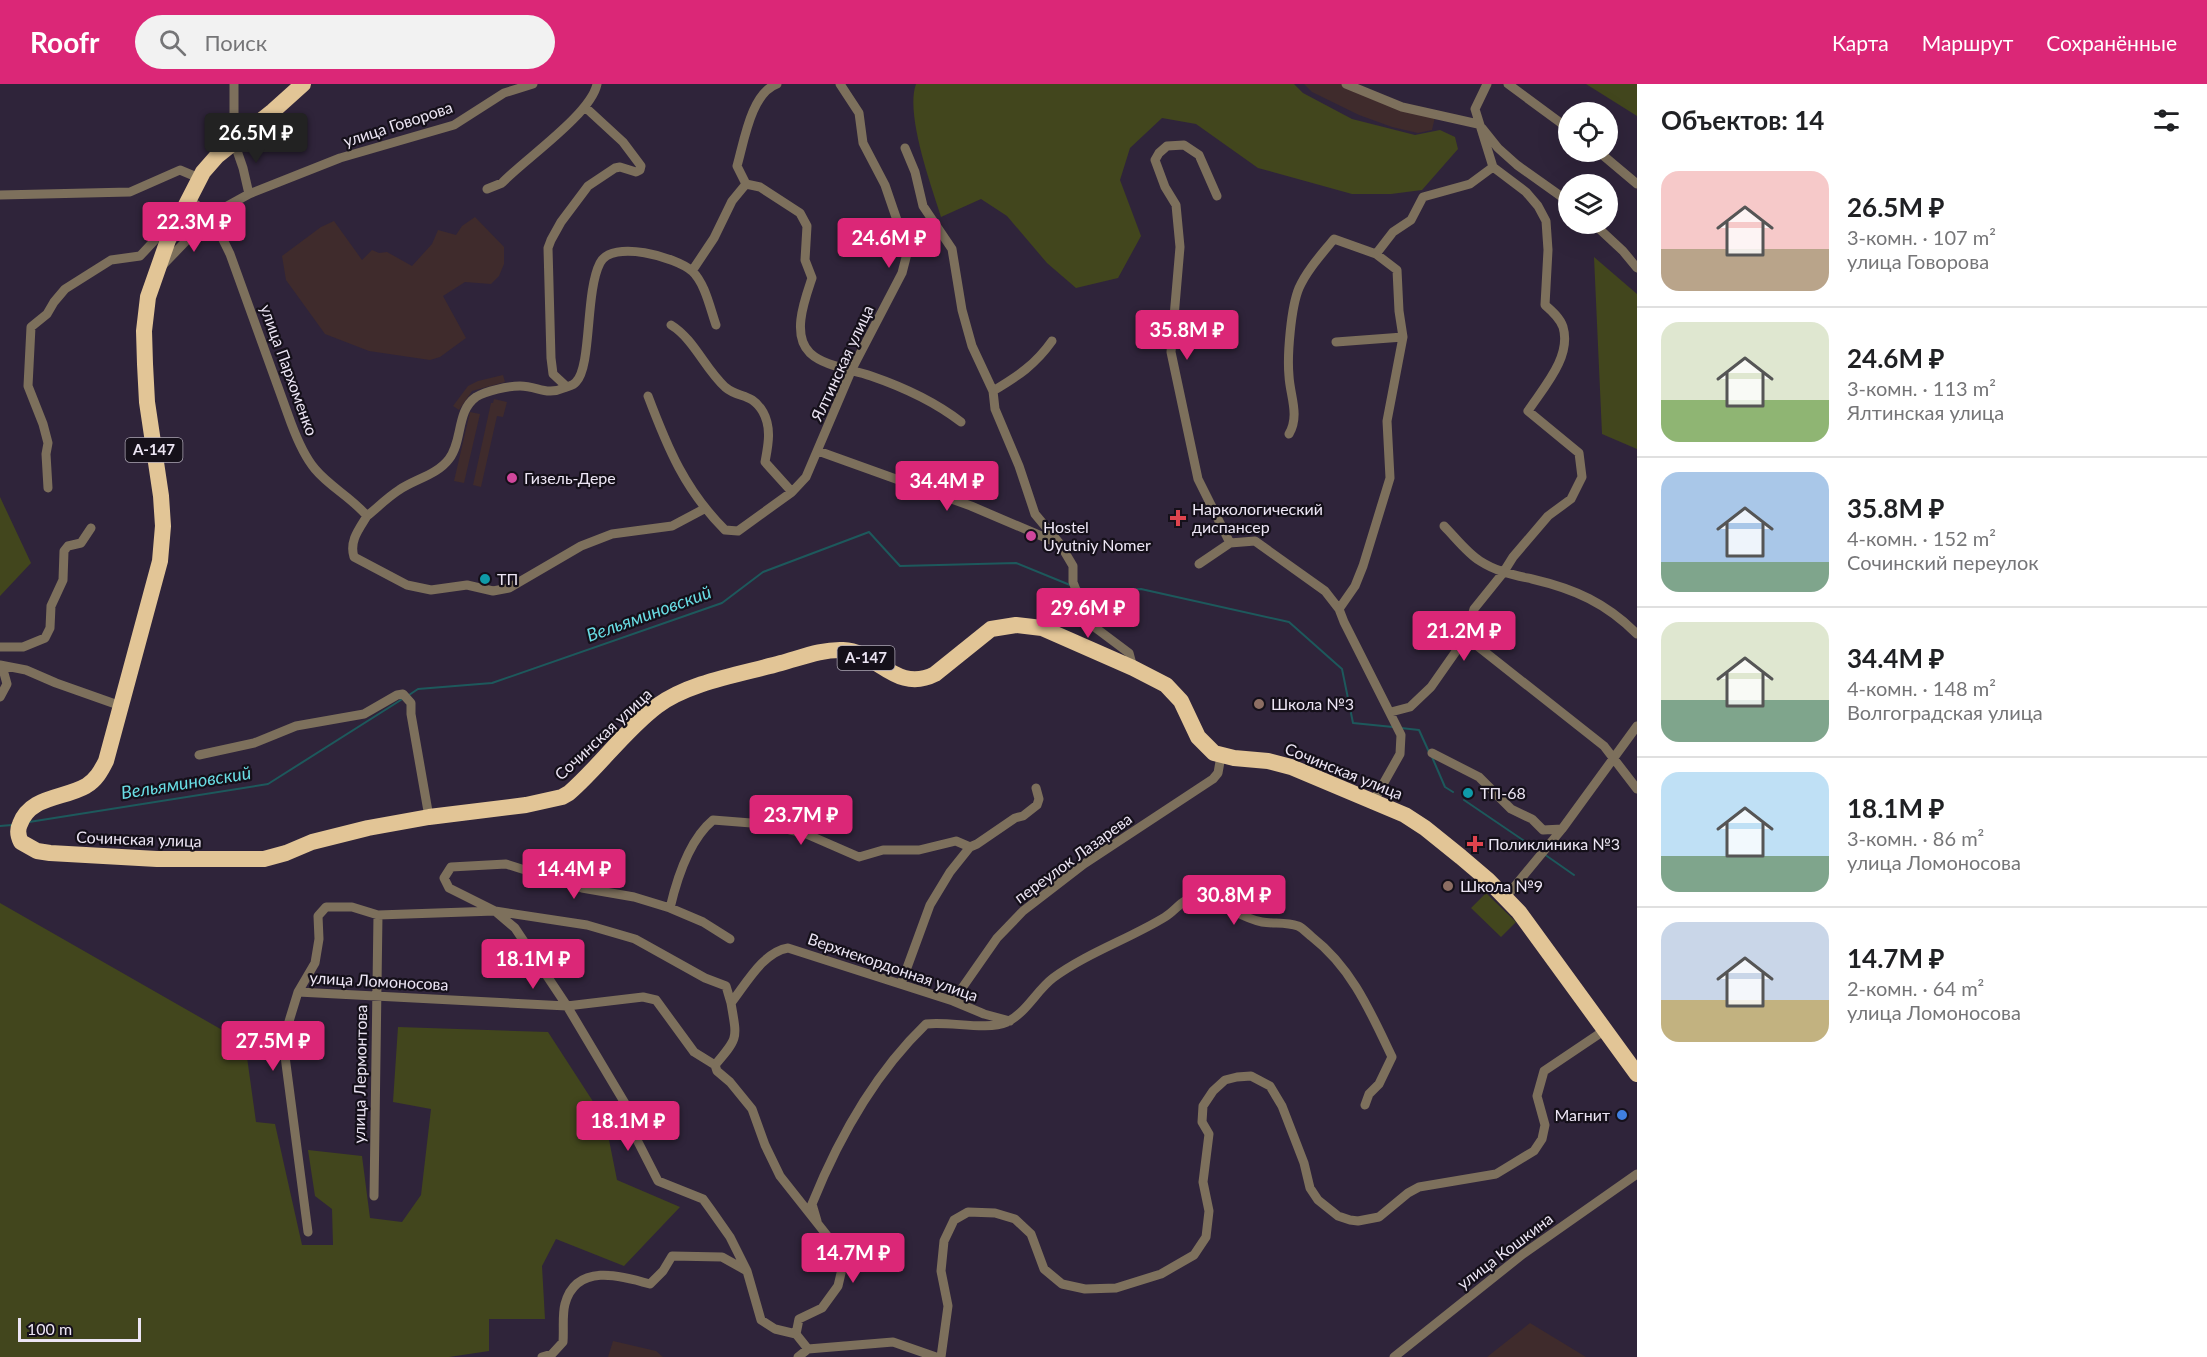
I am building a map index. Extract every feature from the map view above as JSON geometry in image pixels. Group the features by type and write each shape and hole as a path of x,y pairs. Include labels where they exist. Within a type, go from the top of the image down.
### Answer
{"highway":[{"name":"Сочинская улица","path":"303,84 217,156 199,178 185,203 156,272 148,297 144,331 147,402 162,496 163,526 160,561 106,761 99,775 87,786 39,802 25,812 20,822 21,842 37,851 50,853 157,859 264,859 312,842 368,828 429,817 526,805 562,797 588,776 626,735 666,699 699,686 819,653 843,650 851,651 901,677 919,680 935,674 991,629 1026,625 1042,628 1166,685 1181,701 1198,738 1214,753 1291,767 1405,815 1425,828 1488,880 1533,929 1637,1074"}],"street":[{"path":"234,84 234,142 249,194"},
{"name":"улица Говорова","path":"156,272 211,215 249,194 340,158 454,125 504,93 533,84"},
{"path":"487,189 502,183 585,107 597,84"},
{"path":"746,184 737,166 747,130 755,106 768,87 777,84"},
{"name":"Ялтинская улица","path":"704,509 725,530 738,531 792,492 806,477 852,369 902,273 909,246 900,229 885,185 863,143 860,113 840,84"},
{"path":"1346,84 1402,107 1478,124 1498,148 1517,165 1558,194"},
{"path":"1391,712 1410,706 1431,687 1466,637 1474,609 1513,557 1548,516 1571,499 1582,477 1579,453 1528,411 1558,364 1564,345 1563,327 1557,316 1545,305 1548,250 1545,221 1538,206 1526,192 1493,167 1478,124 1475,109 1487,84"},
{"path":"1508,84 1558,121"},
{"path":"567,387 553,374 548,248 561,222 588,186 615,168 620,167 636,172 641,166 623,142 585,107"},
{"path":"1217,196 1199,155 1184,145 1167,146 1159,153 1155,160 1176,205 1180,247 1171,352 1198,479 1230,543"},
{"path":"905,148 915,172 923,206 952,249 962,310 972,346 993,390 995,409 1019,466 1035,514 1060,544 1073,566 1073,582 1084,611 1094,626 1129,652 1133,668"},
{"path":"1611,162 1637,184"},
{"path":"1376,254 1393,232 1412,220 1423,197 1470,184 1493,167"},
{"path":"0,195 130,192 180,170 199,178"},
{"path":"692,271 714,238 732,201 746,184"},
{"path":"746,184 760,187 800,213 807,226 805,260 812,278 800,325 802,340 810,353 830,364 852,369 915,394 934,403 961,422"},
{"path":"185,203 211,215"},
{"name":"Сочинская улица","path":"48,488 46,454 48,443 28,386 31,327 47,314 65,290 84,277 111,260 140,256 154,241 167,213 185,203"},
{"name":"улица Пархоменко","path":"211,215 230,254 302,450 315,470 358,504 367,516"},
{"path":"1605,234 1637,268"},
{"path":"1289,434 1295,424 1289,375 1292,325 1298,291 1306,275 1334,239 1376,254 1397,270 1403,338 1387,421 1389,478 1363,566 1355,586 1339,609"},
{"path":"648,396 681,475 704,509 672,526 612,534 591,542 547,564 509,588 493,591 467,585 431,590 407,585 354,557 351,548 367,516 399,490 439,469 450,458 457,445 465,410 476,398 496,390 520,386 553,393 574,384 579,378 584,363 591,287 601,260 609,254 632,250 673,260 692,271 703,287 716,325"},
{"path":"670,324 679,330 710,372 728,390 750,397 764,413 768,429 765,462 792,492"},
{"path":"1336,342 1403,338"},
{"path":"993,390 1020,375 1040,359 1052,341"},
{"path":"818,451 971,506 1060,544"},
{"path":"1444,526 1478,560 1503,573 1551,584 1600,603 1621,618 1637,634"},
{"path":"0,647 23,647 45,638 50,628 51,606 63,580 64,550 68,546 81,543 91,528"},
{"path":"1199,564 1230,543 1255,541 1325,591 1339,609 1401,735 1401,754 1373,802"},
{"path":"1466,637 1604,746 1637,789"},
{"path":"0,697 7,684 1,666 26,670 121,706"},
{"path":"199,755 254,743 296,726 364,714 397,694 403,694 410,702 429,817"},
{"path":"1504,898 1562,829 1637,726"},
{"path":"1432,753 1479,777 1511,809 1532,819 1543,830 1562,829"},
{"name":"переулок Лазарева","path":"953,1001 997,938 1023,911 1084,864 1213,779 1218,773 1221,756"},
{"path":"901,984 930,905 950,872 970,847 1015,818 1023,816 1037,805 1039,799 1036,788"},
{"path":"670,908 675,887 688,855 703,829 713,820 764,824 804,833 859,856 883,850 919,850 956,841 970,847"},
{"path":"730,939 703,922 670,908 634,897 582,888 506,864 451,867 444,878 449,888 495,911 515,928 567,1006 626,1105 636,1138 658,1181 703,1199 730,1237 747,1271 761,1320 775,1329 796,1334 808,1349"},
{"path":"817,1221 812,1204 857,1110 870,1089 926,1023 995,1026 1010,1021 1053,979 1172,913 1185,900 1197,897 1214,901 1243,916 1262,922 1276,922 1299,927 1324,946 1339,962 1358,988 1392,1057 1379,1084 1369,1094 1365,1105"},
{"name":"улица Ломоносова","path":"308,1232 283,1041 298,992 315,963 319,939 318,916 326,907 352,907 378,915"},
{"path":"378,915 495,911 587,925 635,939 705,978 726,986 736,1032 732,1045 716,1068"},
{"name":"улица Лермонтова","path":"374,1196 378,915"},
{"name":"Верхнекордонная улица","path":"731,1003 765,961 780,949 788,948 1010,1021"},
{"name":"улица Ломоносова","path":"298,992 567,1006 644,997 656,1000 694,1052 716,1068 752,1109 780,1176 833,1243 842,1269 838,1286 822,1308 799,1319 796,1334"},
{"path":"941,1357 948,1306 941,1271 944,1241 954,1220 968,1212 995,1213 1015,1219 1031,1234 1044,1269 1062,1284 1070,1286 1116,1288 1161,1274 1194,1255 1206,1237 1209,1211 1203,1182 1209,1134 1202,1122 1203,1106 1213,1091 1225,1080 1251,1076 1270,1086 1282,1106 1304,1163 1310,1188 1318,1200 1338,1216 1358,1221 1379,1217 1419,1187 1496,1174 1534,1151 1542,1139 1545,1125 1538,1096 1544,1071 1605,1030"},
{"name":"улица Кошкина","path":"1394,1357 1523,1254 1637,1174"},
{"path":"542,1357 552,1354 563,1342 565,1304 574,1285 588,1276 622,1276 650,1284 663,1271 672,1256 722,1257 747,1271"},
{"path":"798,1357 808,1349 893,1342 936,1357"}],"shaded area":[{"path":"1304,84 1343,84 1435,117 1432,130 1418,133 1392,127 1359,115 1312,92"},
{"path":"475,217 504,247 504,264 499,276 491,284 465,282 443,296 466,338 440,357 430,360 369,351 325,334 286,280 282,256 321,227 334,221 362,260 372,250 379,253 387,252 412,266 432,244 438,230 456,235 462,226"},
{"path":"503,375 505,382 472,391 459,410 453,406 468,386"},
{"path":"494,399 507,402 503,417 497,416 481,487 473,485 491,403"},
{"path":"470,412 480,414 464,483 454,481"},
{"path":"1530,1323 1586,1357 1487,1357"},
{"path":"613,1341 656,1351 663,1357 608,1357"}],"green space":[{"path":"916,84 1294,84 1303,93 1352,119 1415,135 1440,130 1455,137 1458,149 1422,190 1391,194 1352,194 1258,168 1196,124 1162,118 1130,148 1120,180 1141,236 1118,278 1076,288 1047,263 1007,216 981,199 941,217 916,131 914,97"},
{"path":"1586,84 1637,84 1637,116"},
{"path":"1594,257 1637,294 1637,449 1602,434"},
{"path":"0,497 31,563 0,596"},
{"path":"1486,893 1516,922 1501,937 1471,908"},
{"path":"0,903 245,1043 256,1122 275,1124 302,1245 333,1245 332,1209 315,1196 308,1150 362,1156 370,1218 402,1222 421,1195 431,1109 393,1102 398,1027 548,1032 605,1120 617,1180 680,1207 624,1266 556,1239 542,1266 545,1319 489,1319 489,1351 449,1357 0,1357"}],"waterway":[{"name":"Вельяминовский","path":"409,695 418,689 492,683 722,603 763,572 869,532 900,566 1016,563 1070,585"},
{"name":"Вельяминовский","path":"1078,588 1089,592 1141,589 1289,622 1342,669 1353,723 1393,727"},
{"name":"Вельяминовский","path":"29,822 268,784 404,698"},
{"name":"Вельяминовский","path":"1401,728 1419,730 1429,752"},
{"name":"Вельяминовский","path":"1432,757 1445,787 1453,792"},
{"name":"Вельяминовский","path":"1464,800 1539,851"},
{"name":"Вельяминовский","path":"0,826 12,825"},
{"name":"Вельяминовский","path":"1544,854 1574,875"}],"place":[{"name":"Гизель-Дере","path":"512,478"},
{"name":"Наркологический диспансер","path":"1178,518"},
{"name":"Hostel Uyutniy Nomer","path":"1031,536"},
{"name":"ТП","path":"485,579"},
{"name":"Школа №3","path":"1259,704"},
{"name":"ТП-68","path":"1468,793"},
{"name":"Поликлиника №3","path":"1475,844"},
{"name":"Школа №9","path":"1448,886"},
{"name":"Магнит","path":"1622,1115"}]}
